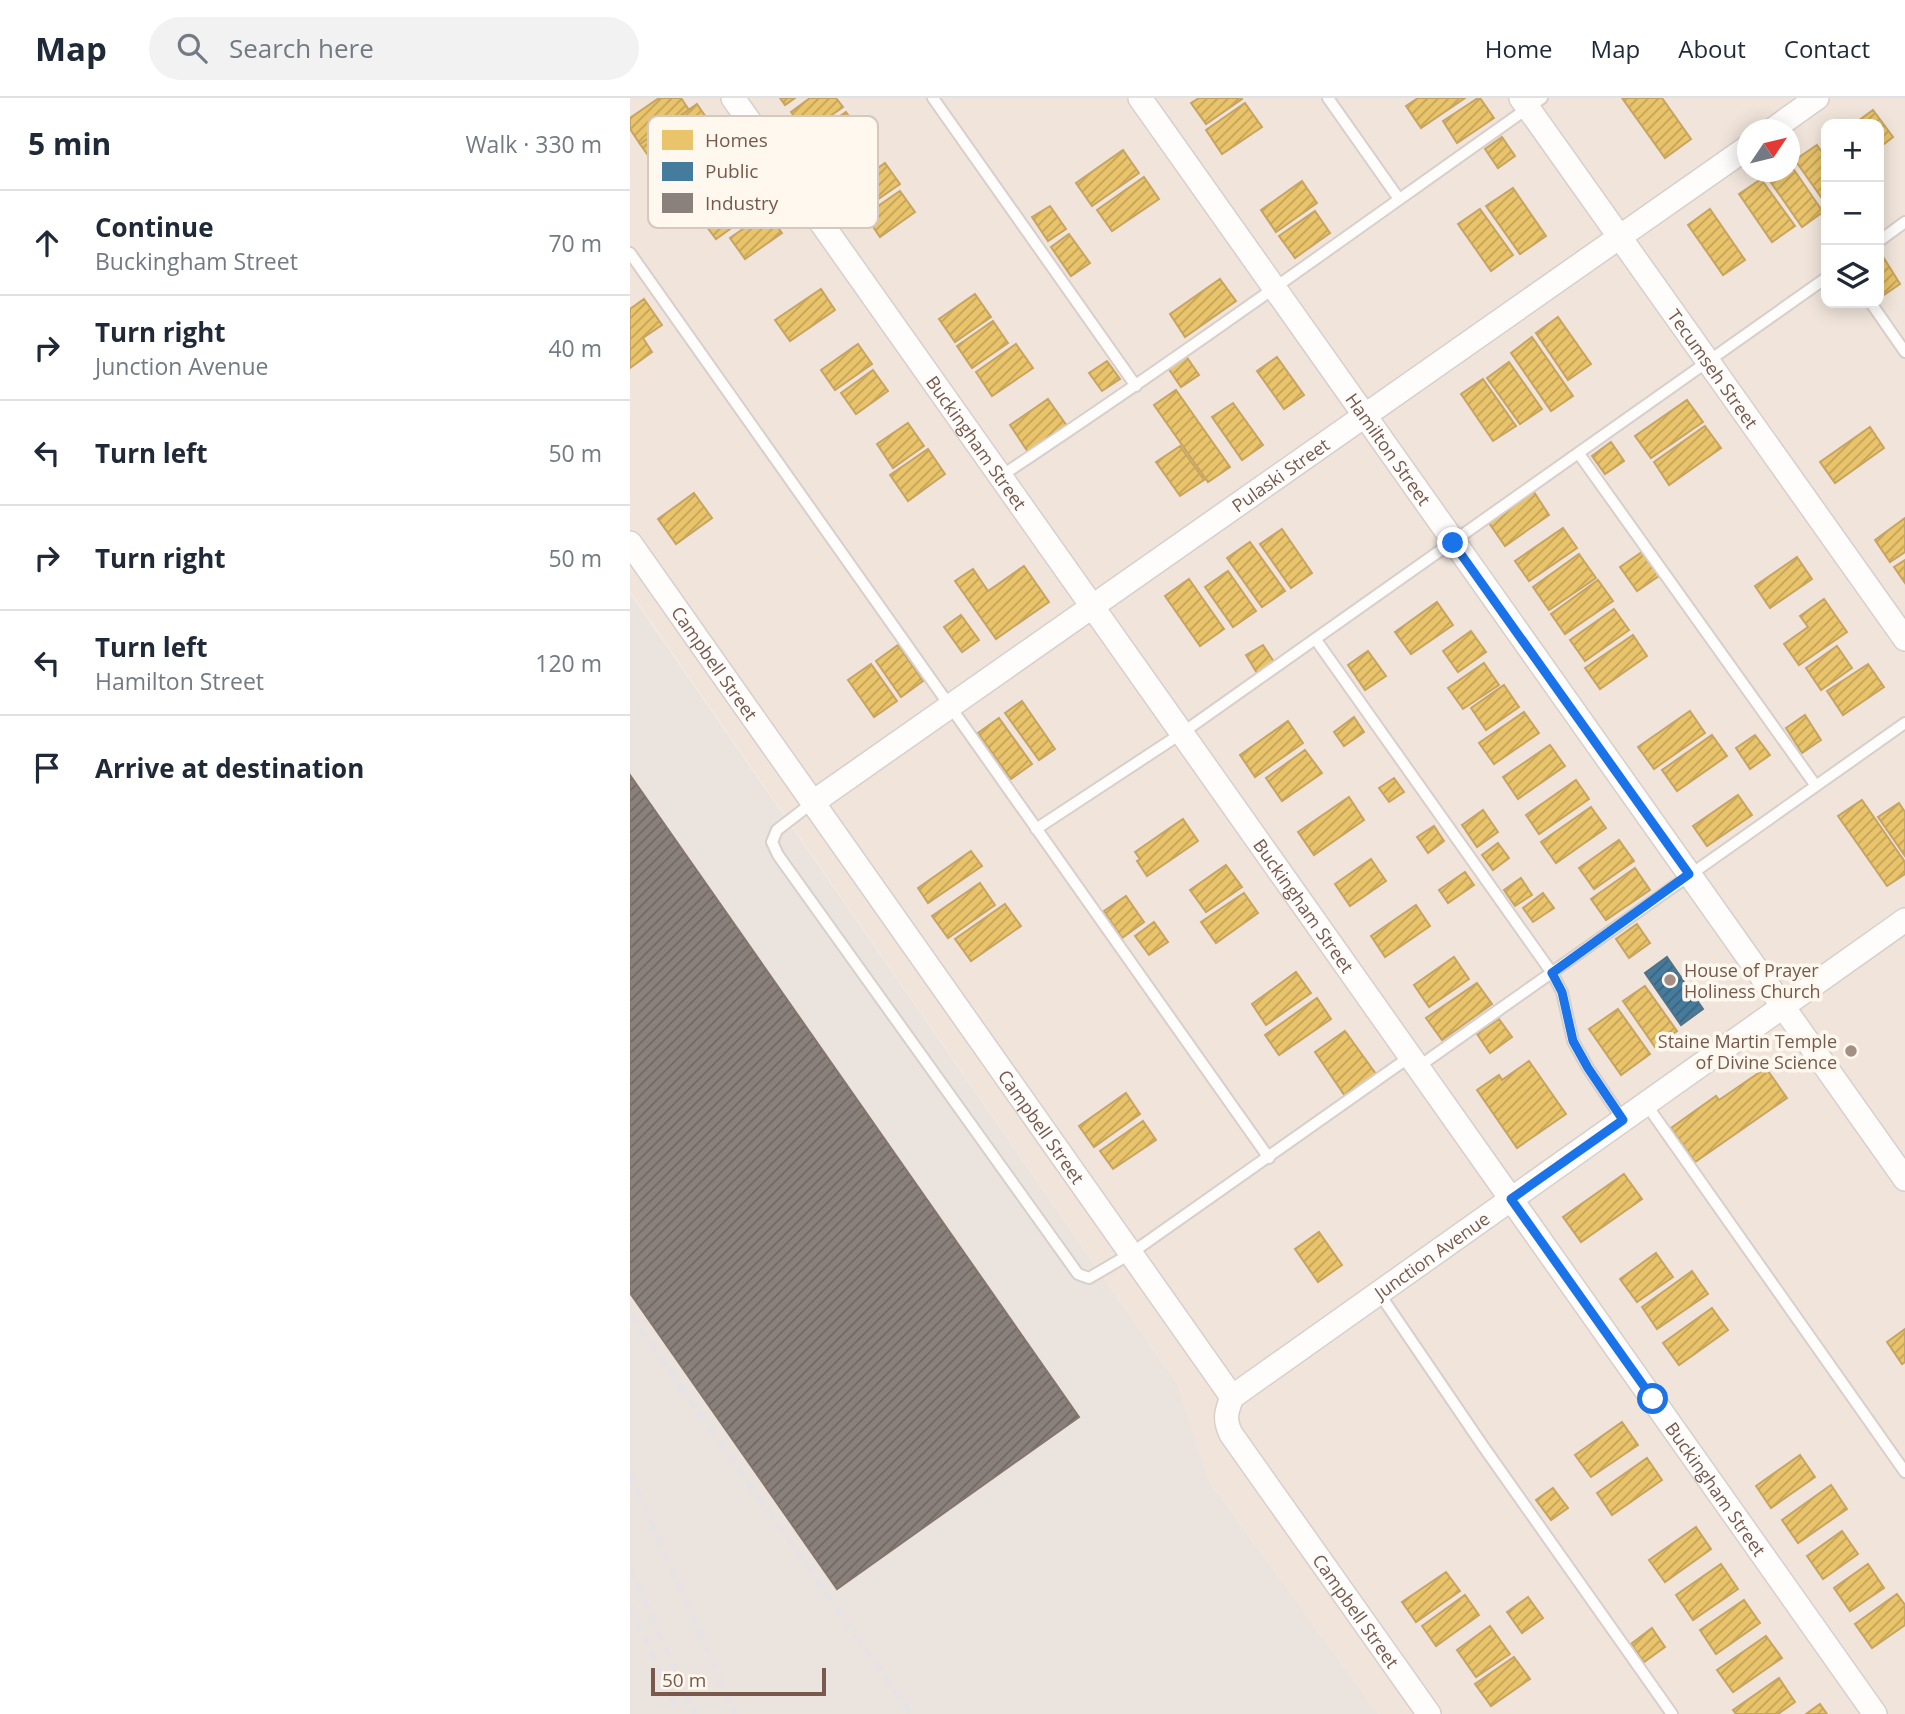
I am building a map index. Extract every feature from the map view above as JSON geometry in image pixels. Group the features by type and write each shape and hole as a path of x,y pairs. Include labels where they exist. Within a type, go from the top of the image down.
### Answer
{"street":[{"name":"Buckingham Street","path":"733,98 746,116"},
{"name":"Hamilton Street","path":"1140,98 1905,1179"},
{"path":"1787,119 1816,98"},
{"name":"Tecumseh Street","path":"1530,101 1707,362 1905,639"},
{"name":"Pulaski Street","path":"812,803 1737,154"},
{"name":"Buckingham Street","path":"825,228 1875,1714"},
{"name":"Campbell Street","path":"630,543 1232,1398 1226,1412 1226,1423 1231,1434 1429,1714"},
{"name":"Junction Avenue","path":"1232,1398 1905,920"}],"lane":[{"path":"933,98 1136,386"},
{"path":"1328,98 1399,199"},
{"path":"1001,476 1136,386 1399,199 1530,101"},
{"path":"1884,237 1905,222"},
{"path":"630,253 1269,1158"},
{"path":"1036,829 1182,733 1316,640 1821,282"},
{"path":"1874,308 1905,352"},
{"path":"1579,454 1816,786"},
{"path":"1316,640 1552,973 1562,992 1573,1041 1623,1120"},
{"path":"812,803 777,830 772,842 778,855 1078,1274 1089,1278 1130,1254 1269,1158 1552,973 1905,723"},
{"path":"1646,1104 1905,1472"},
{"path":"1379,1293 1672,1714"}],"shaded area":[{"path":"630,98 1905,98 1905,1714 1378,1714 1209,1481 1178,1385 630,592"},
{"path":"630,593 1178,1385 1209,1481 1378,1714 630,1714"}],"building: Homes":[{"path":"659,98 681,98 689,110 680,116 648,116 648,138 640,144 630,129 630,118"},
{"path":"780,98 795,98 785,105"},
{"path":"810,98 836,98 843,107 830,116 794,116 791,112"},
{"path":"1199,98 1242,99 1206,124 1191,103"},
{"path":"1418,98 1465,98 1421,128 1406,106"},
{"path":"1478,98 1494,118 1457,143 1443,121"},
{"path":"1622,98 1662,98 1691,139 1665,158"},
{"path":"1245,103 1262,127 1222,154 1206,130"},
{"path":"697,104 705,116 680,116"},
{"path":"1873,110 1880,119 1861,119"},
{"path":"1884,125 1893,137 1884,144"},
{"path":"1502,137 1515,156 1498,168 1485,149"},
{"path":"648,138 648,155 640,144"},
{"path":"1817,145 1821,151 1821,197 1800,167 1800,157"},
{"path":"1123,150 1139,173 1092,206 1076,183"},
{"path":"885,163 900,184 878,199 878,168"},
{"path":"1144,177 1159,199 1112,231 1097,210"},
{"path":"1800,179 1821,209 1821,213 1802,227 1771,182 1800,182"},
{"path":"1302,181 1317,203 1276,232 1261,210"},
{"path":"1757,182 1763,182 1795,226 1772,242 1739,194"},
{"path":"1513,188 1546,236 1520,254 1486,206"},
{"path":"900,191 915,212 880,237 874,228 878,228 878,206"},
{"path":"1050,206 1066,229 1048,241 1032,217"},
{"path":"1480,209 1513,255 1491,271 1458,224"},
{"path":"1710,209 1745,260 1723,275 1688,225"},
{"path":"1315,211 1330,233 1295,258 1279,236"},
{"path":"708,228 731,228 716,239"},
{"path":"744,228 778,228 782,233 745,259 730,238"},
{"path":"1069,234 1090,263 1071,276 1051,247"},
{"path":"1884,258 1900,284 1884,295"},
{"path":"1220,279 1236,301 1185,337 1170,314"},
{"path":"821,289 835,310 790,341 775,320"},
{"path":"975,294 991,317 955,342 939,319"},
{"path":"644,299 662,325 643,338 652,352 630,368 630,309"},
{"path":"1558,317 1591,364 1568,380 1536,333"},
{"path":"993,321 1008,343 972,368 957,346"},
{"path":"1532,337 1573,396 1551,411 1511,353"},
{"path":"858,344 872,364 835,390 821,370"},
{"path":"1016,344 1033,368 992,396 976,372"},
{"path":"1186,356 1199,375 1181,387 1168,368"},
{"path":"1277,357 1304,395 1284,409 1257,371"},
{"path":"1107,361 1120,379 1102,391 1089,373"},
{"path":"1509,362 1542,409 1520,424 1487,378"},
{"path":"873,370 888,391 856,414 841,393"},
{"path":"1483,379 1516,426 1493,441 1461,394"},
{"path":"1176,390 1230,467 1208,482 1154,405"},
{"path":"1048,399 1067,426 1028,452 1010,425"},
{"path":"1687,400 1703,422 1651,458 1635,436"},
{"path":"1233,403 1263,445 1242,460 1212,417"},
{"path":"908,423 924,446 893,468 877,444"},
{"path":"1705,426 1721,448 1669,485 1654,462"},
{"path":"1870,427 1884,448 1835,483 1820,462"},
{"path":"1611,442 1624,461 1605,474 1592,456"},
{"path":"1180,446 1204,480 1180,496 1156,462"},
{"path":"928,449 945,474 908,501 890,475"},
{"path":"1534,492 1549,515 1505,546 1489,523"},
{"path":"694,493 712,518 676,544 658,519"},
{"path":"1905,518 1905,552 1890,562 1875,540"},
{"path":"1563,528 1577,548 1529,581 1515,561"},
{"path":"1282,529 1312,573 1291,588 1260,544"},
{"path":"1250,542 1285,591 1262,607 1227,558"},
{"path":"1642,552 1659,576 1637,591 1620,567"},
{"path":"1579,554 1596,578 1549,610 1533,587"},
{"path":"1797,557 1812,579 1770,608 1755,586"},
{"path":"1905,560 1905,583 1894,567"},
{"path":"1024,566 1049,602 996,639 955,581 973,569 988,591"},
{"path":"1228,571 1256,611 1233,627 1205,587"},
{"path":"1189,579 1224,629 1200,646 1165,596"},
{"path":"1598,580 1613,601 1565,634 1551,614"},
{"path":"1824,599 1847,632 1799,665 1784,644 1808,627 1800,616"},
{"path":"1437,602 1453,625 1411,654 1395,632"},
{"path":"1614,609 1629,630 1585,661 1570,640"},
{"path":"961,615 979,640 962,652 944,627"},
{"path":"1471,631 1486,652 1458,672 1443,651"},
{"path":"1633,635 1647,656 1600,689 1585,668"},
{"path":"898,645 923,681 901,697 876,661"},
{"path":"1263,645 1274,662 1257,673 1246,655"},
{"path":"1837,646 1852,668 1821,690 1806,668"},
{"path":"1368,651 1386,676 1365,690 1348,665"},
{"path":"1484,663 1499,685 1463,709 1448,688"},
{"path":"871,664 897,701 874,717 848,680"},
{"path":"1868,664 1884,687 1843,715 1827,691"},
{"path":"1504,685 1519,707 1486,730 1471,708"},
{"path":"1022,701 1055,749 1039,760 1005,713"},
{"path":"1690,711 1705,733 1654,769 1638,747"},
{"path":"1524,712 1539,733 1494,764 1479,743"},
{"path":"1805,715 1821,740 1802,753 1786,728"},
{"path":"1354,717 1364,732 1344,746 1334,732"},
{"path":"999,718 1032,764 1011,779 978,733"},
{"path":"1288,721 1303,743 1255,777 1240,755"},
{"path":"1712,735 1727,756 1677,791 1662,770"},
{"path":"1755,735 1770,755 1750,769 1736,748"},
{"path":"1550,745 1565,766 1518,799 1503,777"},
{"path":"1305,750 1322,773 1282,801 1266,778"},
{"path":"1394,778 1404,792 1389,802 1379,788"},
{"path":"1576,780 1589,799 1539,834 1526,815"},
{"path":"1738,795 1752,815 1707,846 1693,826"},
{"path":"1349,797 1364,820 1314,855 1298,832"},
{"path":"1862,800 1905,862 1905,874 1887,886 1838,816"},
{"path":"1899,803 1905,812 1905,856 1878,817"},
{"path":"1591,807 1606,828 1556,863 1541,842"},
{"path":"1483,810 1498,832 1477,847 1462,825"},
{"path":"1183,819 1198,841 1147,876 1137,861 1140,859 1135,852"},
{"path":"1434,826 1444,841 1428,853 1417,837"},
{"path":"1619,840 1634,861 1594,889 1579,868"},
{"path":"1498,843 1509,858 1493,870 1482,855"},
{"path":"971,851 982,866 928,903 918,888"},
{"path":"1371,859 1386,881 1350,906 1335,884"},
{"path":"1226,865 1242,887 1206,912 1190,890"},
{"path":"1635,868 1650,890 1606,920 1591,899"},
{"path":"1465,872 1474,885 1448,903 1439,890"},
{"path":"1521,878 1532,895 1515,906 1504,890"},
{"path":"980,883 995,905 948,938 932,916"},
{"path":"1244,893 1258,913 1216,943 1201,922"},
{"path":"1543,893 1554,908 1533,922 1523,908"},
{"path":"1126,896 1144,922 1122,938 1104,911"},
{"path":"1005,904 1021,926 971,961 955,939"},
{"path":"1416,905 1430,926 1385,957 1371,936"},
{"path":"1154,922 1168,942 1149,955 1135,936"},
{"path":"1637,924 1650,943 1629,958 1616,939"},
{"path":"1454,957 1469,979 1429,1007 1414,985"},
{"path":"1296,972 1311,993 1266,1025 1252,1004"},
{"path":"1477,983 1492,1004 1442,1040 1426,1018"},
{"path":"1645,986 1677,1031 1655,1047 1623,1001"},
{"path":"1317,998 1331,1019 1279,1055 1265,1035"},
{"path":"1618,1009 1650,1054 1621,1075 1589,1029"},
{"path":"1499,1019 1512,1037 1490,1053 1477,1034"},
{"path":"1345,1031 1376,1074 1345,1096 1315,1052"},
{"path":"1529,1061 1566,1114 1517,1148 1477,1090 1499,1075 1502,1080"},
{"path":"1766,1068 1787,1098 1695,1162 1671,1128 1716,1096 1719,1100"},
{"path":"1126,1093 1140,1114 1094,1147 1079,1126"},
{"path":"1143,1121 1156,1140 1113,1169 1100,1151"},
{"path":"1624,1174 1642,1199 1581,1242 1563,1217"},
{"path":"1319,1232 1342,1265 1318,1282 1295,1249"},
{"path":"1656,1253 1673,1277 1637,1302 1620,1279"},
{"path":"1692,1271 1708,1294 1657,1329 1642,1307"},
{"path":"1712,1308 1728,1330 1679,1365 1663,1343"},
{"path":"1905,1329 1905,1362 1902,1364 1887,1342"},
{"path":"1622,1422 1638,1445 1591,1477 1575,1455"},
{"path":"1800,1455 1815,1477 1771,1508 1756,1486"},
{"path":"1647,1458 1662,1480 1612,1515 1597,1493"},
{"path":"1831,1485 1847,1509 1798,1543 1782,1520"},
{"path":"1553,1488 1568,1508 1551,1520 1536,1500"},
{"path":"1696,1527 1711,1549 1665,1582 1649,1560"},
{"path":"1842,1531 1858,1554 1823,1579 1807,1556"},
{"path":"1721,1564 1738,1589 1693,1620 1676,1595"},
{"path":"1868,1564 1884,1588 1850,1611 1834,1588"},
{"path":"1446,1572 1460,1591 1416,1622 1402,1602"},
{"path":"1897,1594 1905,1605 1905,1625 1872,1648 1855,1624"},
{"path":"1465,1595 1479,1615 1436,1646 1422,1626"},
{"path":"1528,1597 1543,1618 1522,1633 1507,1612"},
{"path":"1744,1600 1760,1623 1716,1654 1700,1630"},
{"path":"1490,1626 1510,1654 1476,1677 1457,1650"},
{"path":"1652,1628 1665,1647 1644,1662 1631,1644"},
{"path":"1766,1636 1782,1658 1733,1692 1717,1670"},
{"path":"1514,1657 1530,1679 1491,1706 1475,1684"},
{"path":"1779,1678 1795,1702 1778,1714 1736,1714 1733,1710"},
{"path":"1820,1704 1827,1714 1806,1714"}],"building: Public":[{"path":"1667,957 1703,1009 1681,1025 1645,973"}],"building: Industry":[{"path":"630,775 1079,1417 837,1589 630,1293"}],"railway":[{"path":"630,1315 911,1714"},
{"path":"630,1474 735,1714"},
{"path":"630,1568 695,1714"},
{"path":"630,1605 678,1714"}],"place":[{"name":"House of Prayer Holiness Church","path":"1670,980"},
{"name":"Staine Martin Temple of Divine Science","path":"1851,1051"}],"route":[{"path":"1453,543 1689,874 1552,973 1562,992 1573,1041 1623,1120 1511,1199 1653,1399"}]}
